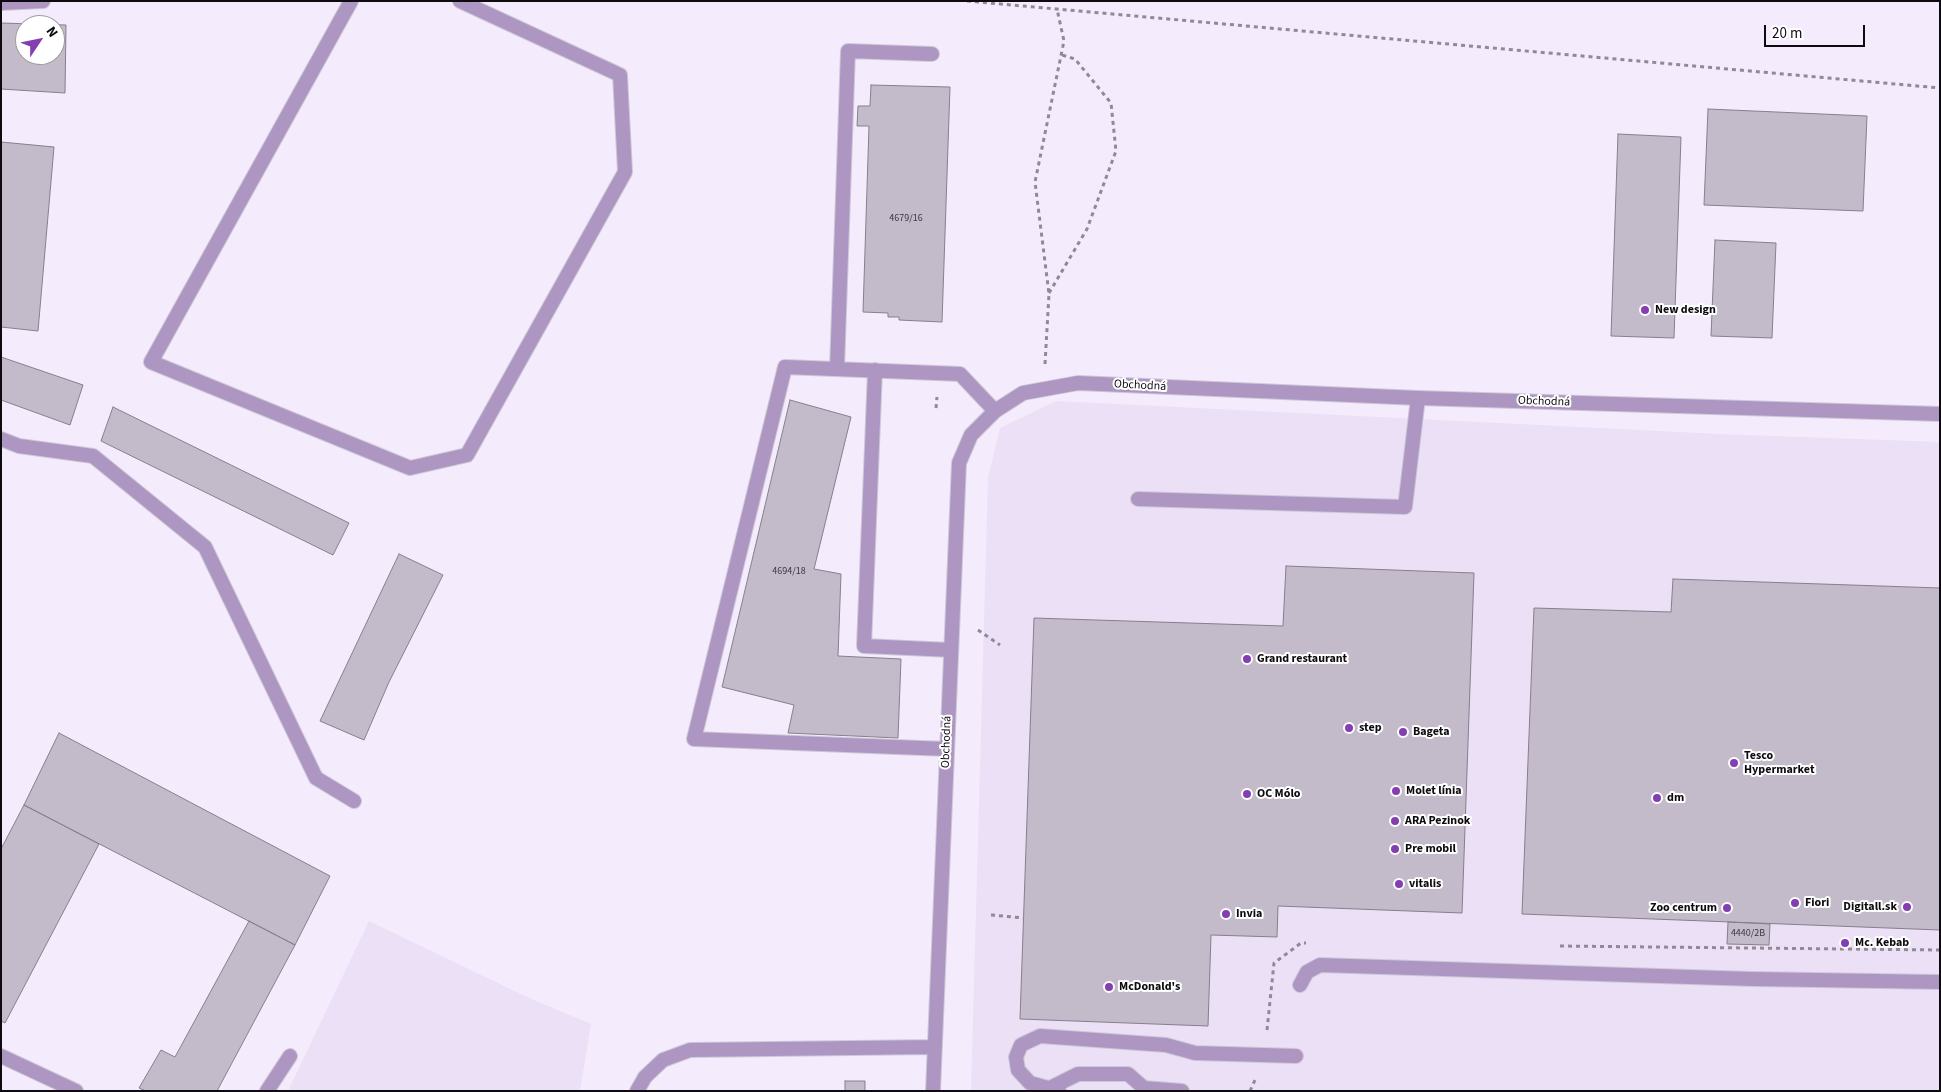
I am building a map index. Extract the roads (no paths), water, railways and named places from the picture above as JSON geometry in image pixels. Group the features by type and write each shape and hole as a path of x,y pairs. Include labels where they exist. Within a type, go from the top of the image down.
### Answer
{"street":[{"path":"1,3 43,1"},
{"path":"351,1 151,362 410,468 467,455 625,172 620,74 460,1"},
{"path":"837,369 848,50 932,54"},
{"path":"947,749 694,739 784,366 960,374 994,411"},
{"path":"875,370 864,646 951,650"},
{"name":"Obchodná","path":"933,1091 959,463 971,435 994,411 1023,393 1078,383 1418,398 1940,414"},
{"path":"1138,499 1405,507 1418,398"},
{"path":"1,439 19,446 93,456 205,547 316,778 354,801"},
{"path":"1300,985 1307,972 1320,965 1743,979 1940,982"},
{"path":"1182,1091 1142,1089 1128,1074 1078,1074 1055,1089 1030,1083 1018,1070 1016,1057 1021,1045 1040,1036 1166,1045 1195,1053 1296,1056"},
{"path":"637,1091 645,1077 663,1060 690,1050 934,1047"},
{"path":"1,1056 76,1091"},
{"path":"267,1091 290,1056"}],"place":[{"name":"New design","path":"1645,310"},
{"name":"Grand restaurant","path":"1247,659"},
{"name":"step","path":"1349,728"},
{"name":"Bageta","path":"1403,732"},
{"name":"Tesco Hypermarket","path":"1734,763"},
{"name":"Molet línia","path":"1396,791"},
{"name":"OC Mólo","path":"1247,794"},
{"name":"dm","path":"1657,798"},
{"name":"ARA Pezinok","path":"1395,821"},
{"name":"Pre mobil","path":"1395,849"},
{"name":"vitalis","path":"1399,884"},
{"name":"Fiori","path":"1795,903"},
{"name":"Digitall.sk","path":"1907,907"},
{"name":"Zoo centrum","path":"1727,908"},
{"name":"Invia","path":"1226,914"},
{"name":"Mc. Kebab","path":"1845,943"},
{"name":"McDonald's","path":"1109,987"}]}
